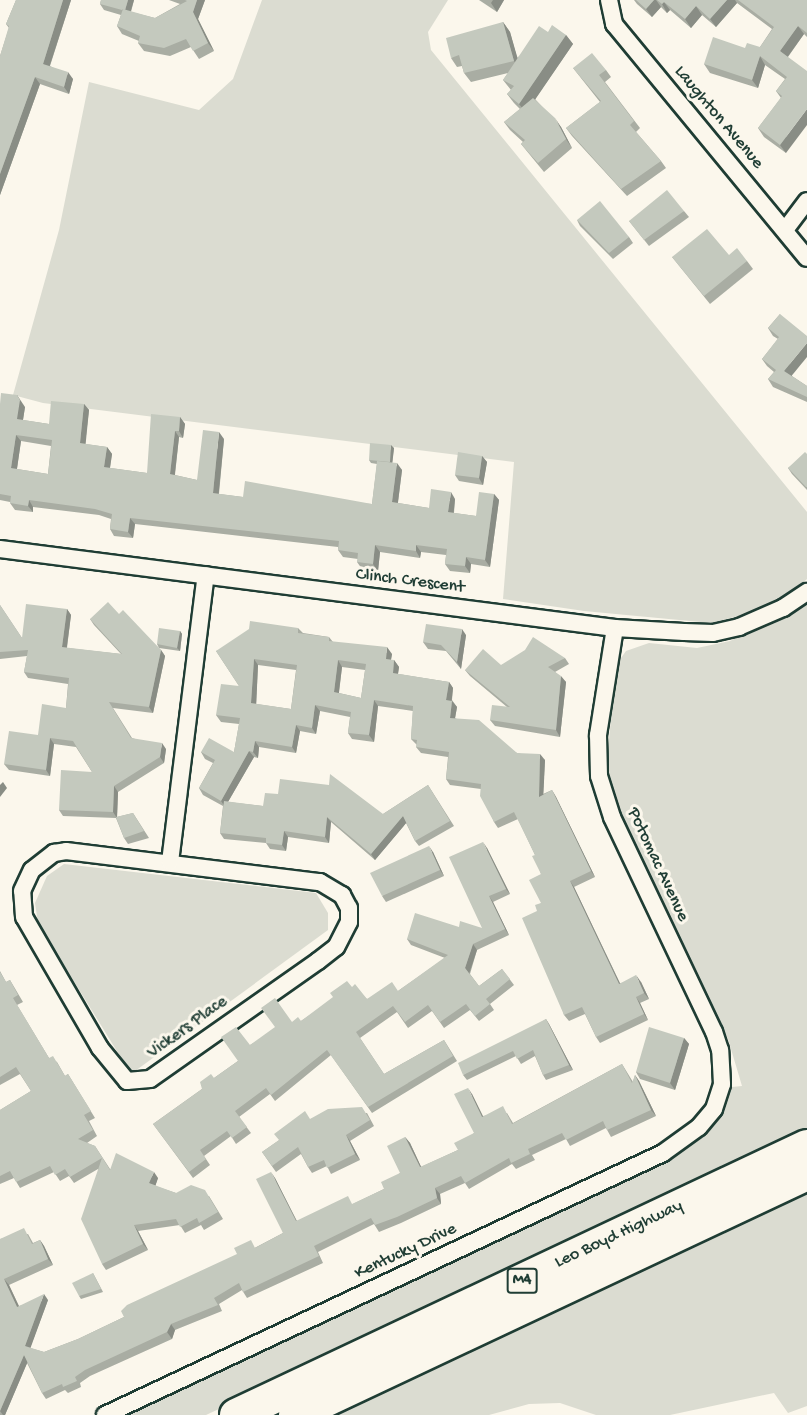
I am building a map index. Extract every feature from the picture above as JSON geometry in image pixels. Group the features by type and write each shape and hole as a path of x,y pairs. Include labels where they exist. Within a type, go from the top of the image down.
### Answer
{"highway":[{"name":"Leo Boyd Highway","path":"236,1415 807,1146"},
{"name":"Leo Boyd Highway","path":"295,1415 807,1174"}],"street":[{"name":"Laughton Avenue","path":"609,0 615,24 807,258"},
{"path":"785,230 807,201"},
{"name":"Clinch Crescent","path":"0,549 615,628 713,633 758,620 807,591"},
{"path":"170,862 206,575"},
{"name":"Potomac Avenue","path":"615,628 598,735 598,776 612,817 714,1032 720,1050 722,1084 714,1109"},
{"name":"Vickers Place","path":"54,853 170,862 320,882 342,895 349,908 349,922 336,947 318,961 150,1079 134,1083 115,1071 34,939 24,917 21,891 32,870 54,853"},
{"name":"Kentucky Drive","path":"105,1415 663,1153 686,1138 714,1109"}],"shaded area":[{"path":"262,0 448,0 428,32 431,50 807,512 807,579 791,594 742,615 711,623 584,611 503,599 514,462 43,403 13,395 59,230 89,82 199,110 233,79"},
{"path":"807,603 807,1136 206,1415 129,1415 633,1176 705,1136 718,1121 732,1087 742,1086 728,1039 618,808 606,772 616,665 626,651 649,643 697,648 730,641"},
{"path":"64,864 316,893 328,913 328,930 131,1074 38,923 35,903 47,876"},
{"path":"807,1188 807,1406 788,1413 774,1393 670,1415 596,1415 560,1403 529,1404 489,1415 329,1415"}],"building":[{"path":"16,0 63,0 43,64 68,72 64,87 35,77 0,174 0,56 9,26 6,24"},
{"path":"101,0 128,0 125,10 122,10 100,4"},
{"path":"185,0 197,0 193,12 208,43 193,51 186,39 164,48 138,43 140,36 117,26 123,9 155,18 187,1"},
{"path":"636,0 654,0 646,9"},
{"path":"657,0 727,0 710,19 696,6 685,19 664,2 662,4"},
{"path":"738,0 807,0 807,33 798,26 780,51 807,71 807,109 780,145 758,128 782,96 776,91 787,77 760,56 752,80 704,64 713,37 745,48 747,43 760,47 774,27"},
{"path":"503,22 514,61 464,73 459,55 451,58 446,38"},
{"path":"552,25 566,35 519,104 507,94 514,86 503,80 539,26 548,32"},
{"path":"592,53 606,70 599,75 634,121 630,125 661,161 621,189 566,128 601,101 573,68"},
{"path":"533,98 555,118 566,139 538,163 521,144 525,140 504,122"},
{"path":"667,190 684,211 644,240 629,221"},
{"path":"600,201 629,237 609,253 577,220"},
{"path":"707,229 729,255 737,248 747,261 704,296 672,257"},
{"path":"780,314 807,336 807,343 784,371 807,386 807,397 768,379 776,370 762,359 779,337 768,328"},
{"path":"1,393 17,395 20,400 17,419 49,424 51,401 84,404 80,443 107,447 104,467 147,473 151,414 180,417 179,431 175,431 170,474 197,480 203,430 219,432 213,493 243,497 245,481 372,504 377,461 397,463 392,502 429,508 431,489 451,492 448,512 476,516 479,492 494,494 485,560 466,557 465,566 445,564 447,549 416,545 416,551 375,545 373,564 357,562 358,553 338,550 339,541 130,518 128,532 110,529 112,514 95,509 29,500 28,506 10,503 11,496 0,494","holes":["16,435 52,440 48,474 11,468"]},
{"path":"370,443 391,445 390,462 369,460"},
{"path":"458,452 482,456 479,478 455,475"},
{"path":"805,452 807,454 807,487 788,468"},
{"path":"108,602 119,614 123,610 161,650 149,707 109,702 131,738 162,743 160,757 114,786 113,812 59,810 61,770 92,772 73,741 50,738 46,770 4,764 9,731 38,735 42,704 66,708 69,678 24,672 28,650 0,652 0,605 22,638 26,604 67,609 62,647 122,654 90,619"},
{"path":"250,621 298,628 298,633 329,637 329,641 387,647 386,659 394,660 393,673 449,682 446,700 452,701 450,718 479,720 517,753 540,754 539,797 552,790 591,871 570,881 619,984 636,975 644,993 636,997 644,1014 596,1037 582,1007 564,1015 522,918 537,911 535,905 541,903 529,880 541,874 532,856 535,855 514,812 494,822 480,796 481,784 446,779 449,752 416,747 417,740 411,739 413,706 374,700 369,735 348,733 351,712 315,705 312,728 296,725 292,747 255,741 253,752 249,751 221,801 199,788 215,760 201,752 209,738 234,752 240,718 216,715 221,684 239,686 216,651 249,629","holes":["254,659 297,665 291,709 251,703","338,660 366,664 361,698 334,692"]},
{"path":"426,624 462,629 457,662 441,645 423,642"},
{"path":"159,628 180,631 177,648 157,644"},
{"path":"533,637 565,658 548,667 561,676 556,730 490,720 492,705 510,707 465,670 483,649 501,665 525,650"},
{"path":"330,774 383,814 428,785 450,821 415,841 403,816 371,854 327,817 325,837 284,831 282,845 266,843 266,838 220,833 224,801 263,806 265,793 278,794 280,779 329,785"},
{"path":"133,813 144,831 124,838 116,817"},
{"path":"483,842 506,889 489,896 505,929 473,944 465,968 479,986 502,969 510,979 486,999 490,1004 475,1016 466,1004 440,1022 428,1005 405,1022 393,1006 356,1032 384,1074 444,1040 453,1056 368,1107 327,1050 271,1095 266,1088 235,1111 247,1127 232,1138 227,1131 200,1150 206,1159 189,1172 153,1124 202,1089 200,1082 211,1074 214,1078 238,1061 221,1037 236,1027 250,1045 275,1027 261,1008 275,998 292,1022 298,1017 301,1021 333,997 330,993 347,981 352,987 355,984 367,999 392,982 398,991 448,955 407,939 415,913 459,927 460,921 482,928 449,857"},
{"path":"429,846 440,870 382,896 370,873"},
{"path":"0,972 6,982 10,980 18,995 13,998 49,1058 53,1056 65,1076 68,1074 91,1111 84,1115 93,1130 78,1139 95,1146 110,1170 116,1153 154,1172 149,1183 176,1193 191,1185 205,1190 218,1212 199,1223 197,1218 180,1227 176,1219 134,1225 143,1244 102,1264 81,1219 102,1158 70,1177 65,1169 55,1175 50,1166 16,1182 10,1171 0,1176 0,1110 31,1091 16,1067 0,1077"},
{"path":"546,1019 569,1065 543,1075 533,1050 517,1059 513,1051 463,1075 458,1063"},
{"path":"649,1027 684,1038 670,1083 636,1072"},
{"path":"622,1064 632,1083 635,1075 651,1110 607,1130 603,1121 566,1140 562,1133 528,1149 530,1154 511,1163 509,1158 465,1183 461,1176 435,1188 437,1198 397,1217 375,1225 371,1218 314,1246 319,1256 243,1292 239,1283 214,1298 218,1305 171,1324 167,1332 85,1370 75,1377 77,1381 63,1387 62,1384 42,1393 24,1355 0,1411 0,1239 24,1228 32,1244 40,1240 48,1259 4,1279 17,1307 44,1294 25,1346 44,1352 124,1317 121,1311 127,1305 237,1254 234,1248 251,1240 255,1248 283,1233 256,1179 271,1172 296,1221 348,1196 352,1204 384,1189 381,1182 400,1173 387,1146 405,1137 420,1167 458,1150 454,1143 474,1133 454,1094 468,1088 482,1117 503,1106 512,1124"},
{"path":"362,1107 370,1120 346,1135 355,1154 327,1168 324,1160 308,1167 298,1147 272,1166 262,1152 279,1140 274,1134 305,1111 310,1119 328,1109"},
{"path":"93,1273 101,1289 79,1296 72,1283"}]}
